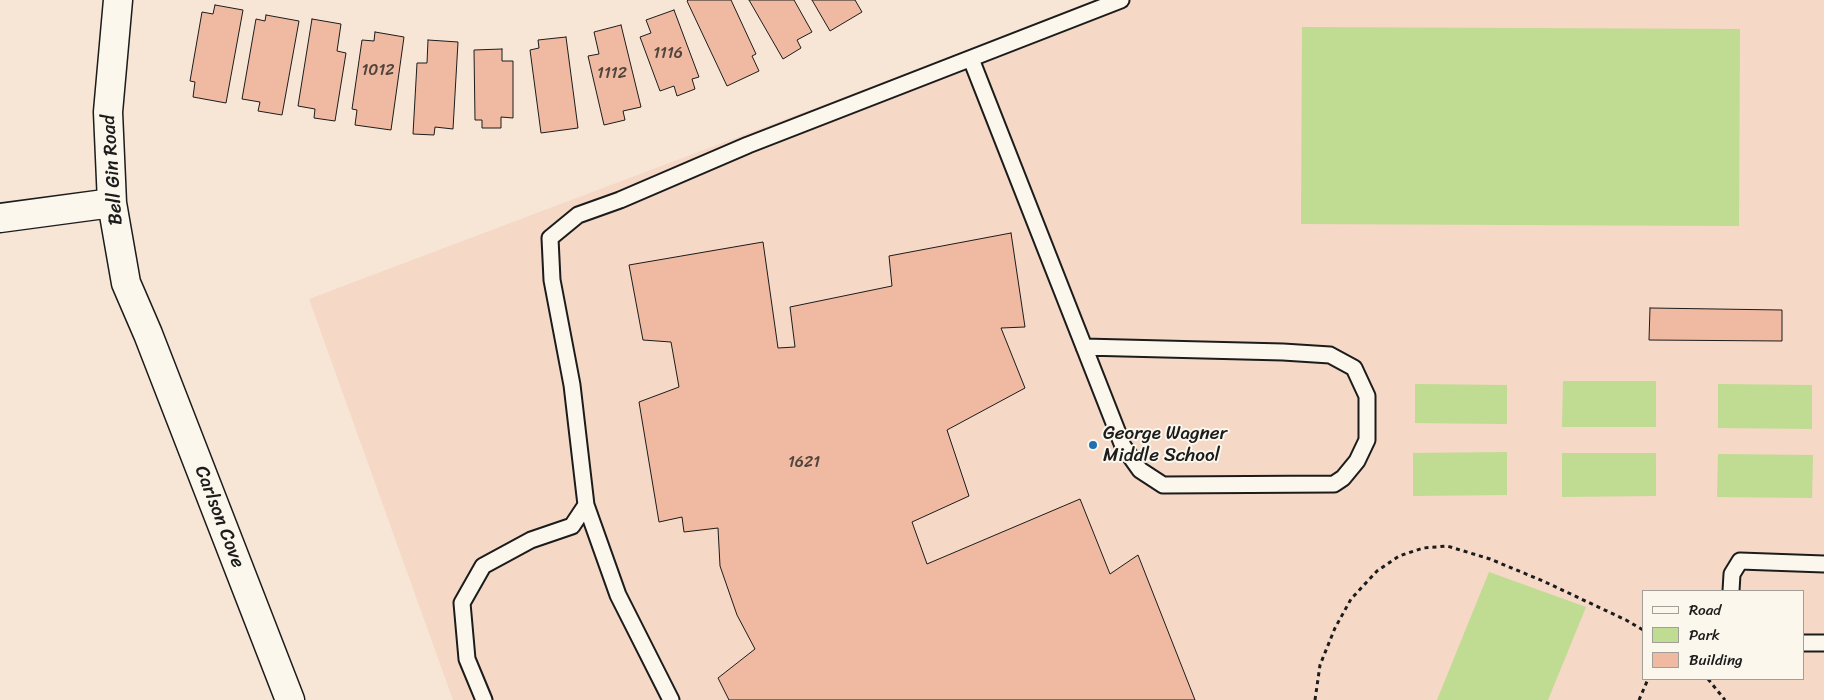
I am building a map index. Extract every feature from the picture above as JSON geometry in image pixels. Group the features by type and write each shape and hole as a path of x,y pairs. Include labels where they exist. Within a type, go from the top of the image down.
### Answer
{"street":[{"name":"Bell Gin Road","path":"118,0 108,112 112,203 126,283 148,334"},
{"path":"0,218 112,203"},
{"name":"Carlson Cove","path":"148,334 290,700"}],"lane":[{"path":"672,700 618,595 586,505 572,385 552,280 550,238 578,215 620,200 748,145 1121,0"},
{"path":"971,59 1084,347 1123,446 1140,470 1163,485 1334,484 1343,478 1357,461 1367,440 1367,396 1354,368 1330,355 1084,347"},
{"path":"484,700 467,660 462,603 483,566 531,540 572,526 586,505"},
{"path":"1731,590 1732,574 1740,561 1824,564"},
{"path":"1804,643 1824,643"}],"path":[{"path":"1315,700 1320,665 1335,628 1352,599 1377,571 1399,556 1423,548 1447,546 1490,559 1543,581 1642,629"},
{"path":"1639,700 1648,680"},
{"path":"1709,680 1725,700"}],"shaded area":[{"name":"George Wagner Middle School","path":"1101,0 1824,0 1824,700 453,700 309,299"}],"green space":[{"path":"1302,27 1740,29 1739,226 1301,224"},
{"path":"1563,381 1656,381 1656,427 1562,427"},
{"path":"1415,384 1507,385 1507,424 1415,423"},
{"path":"1718,384 1812,385 1812,429 1718,428"},
{"path":"1507,452 1507,495 1413,496 1413,453"},
{"path":"1562,453 1656,453 1656,496 1562,497"},
{"path":"1718,454 1813,455 1812,498 1717,497"},
{"path":"1489,572 1586,607 1548,700 1437,700"}],"building":[{"path":"688,0 731,0 756,54 752,56 759,71 727,86"},
{"path":"749,0 794,0 812,32 797,40 801,48 783,59"},
{"path":"812,0 855,0 862,12 830,31"},
{"path":"215,5 243,10 226,103 193,97 195,82 190,81 202,12 213,14"},
{"path":"674,10 699,77 692,79 695,89 677,96 674,86 660,91 640,37 651,33 646,20"},
{"path":"266,15 299,21 282,115 258,111 260,102 242,99 256,19 265,21"},
{"path":"312,19 341,24 337,51 346,53 335,121 314,118 315,109 298,106"},
{"path":"621,25 641,107 623,111 625,120 604,125 588,56 599,54 594,32"},
{"path":"375,32 404,37 391,130 355,125 357,110 352,109 362,40 374,41"},
{"path":"566,37 578,128 541,133 530,50 539,48 538,40"},
{"path":"428,40 458,42 453,129 435,127 434,135 413,134 417,63 427,63"},
{"path":"502,49 502,61 513,61 513,118 501,117 501,128 482,128 482,120 475,120 474,50"},
{"path":"1011,233 1025,327 1001,328 1025,388 947,430 969,496 912,522 927,564 1080,499 1110,574 1138,555 1195,700 729,700 718,678 755,649 737,615 720,566 718,528 684,532 682,517 659,522 639,402 679,387 671,342 643,340 629,265 763,242 778,348 795,347 790,307 892,286 889,256"},
{"path":"1650,308 1782,310 1782,341 1649,340"}],"place":[{"name":"George Wagner Middle School","path":"1093,445"}]}
